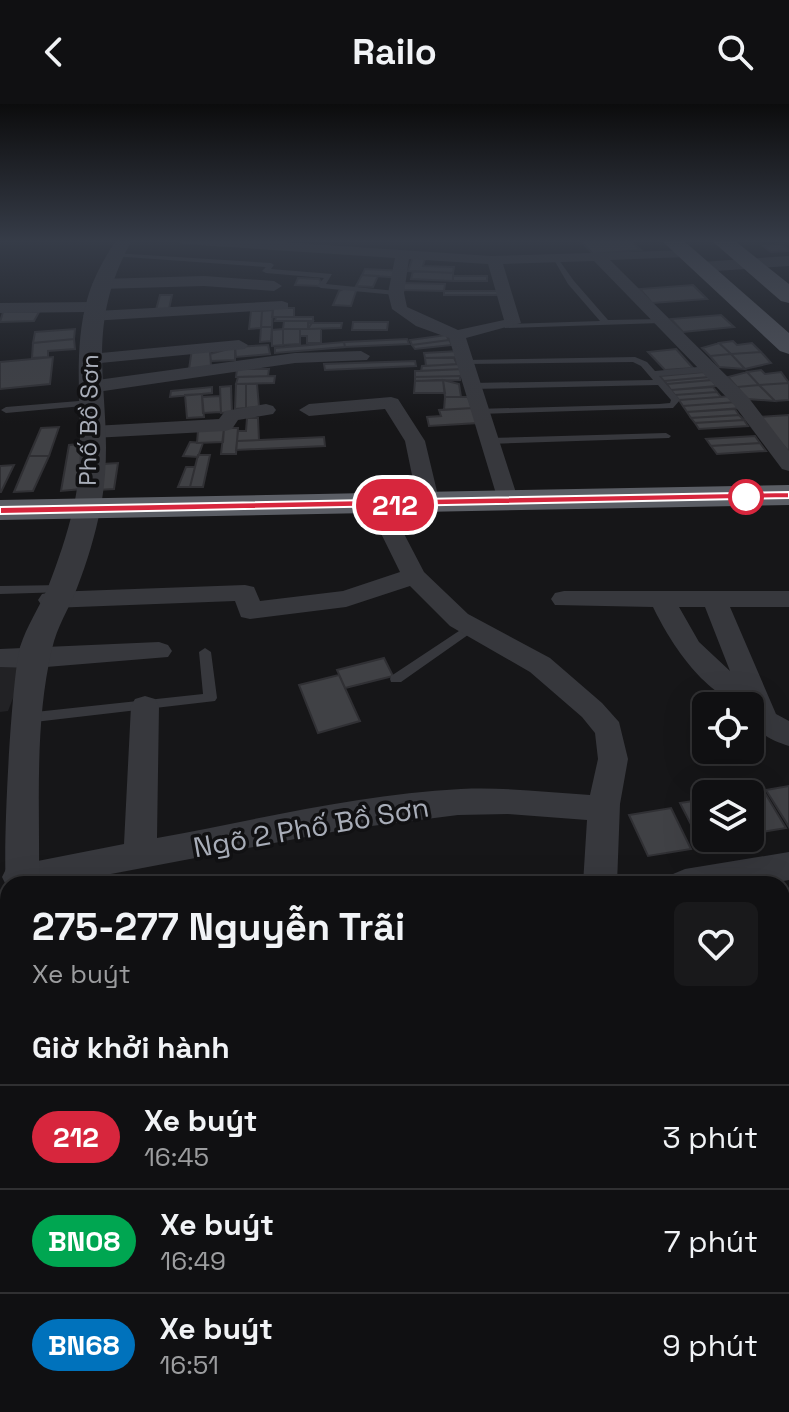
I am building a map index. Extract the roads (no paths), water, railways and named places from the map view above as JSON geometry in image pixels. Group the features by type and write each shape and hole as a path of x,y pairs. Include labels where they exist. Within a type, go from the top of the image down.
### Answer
{"highway":[{"path":"0,510 789,495"}],"main road":[{"path":"739,301 789,346"}],"street":[{"path":"94,302 99,301"},
{"path":"397,301 406,313 457,335 508,326 512,320 506,301"},
{"path":"642,301 741,401 789,465"},
{"path":"0,308 94,302 282,306"},
{"name":"Phố Bồ Sơn","path":"18,876 9,817 34,659 85,509 93,432 90,383 94,302"},
{"path":"457,335 508,502"},
{"path":"90,383 239,345"},
{"path":"90,383 295,358 361,356"},
{"path":"309,410 391,403 415,441 429,504"},
{"path":"93,432 225,425 232,415 266,410"},
{"path":"378,505 414,576 459,620 540,665 592,710 609,730 613,759 604,809 600,876"},
{"path":"57,594 245,593 250,611 346,599 414,576"},
{"path":"564,599 789,599"},
{"path":"662,599 684,644 698,663 745,692"},
{"path":"714,599 753,692"},
{"path":"0,658 34,659 159,651"},
{"path":"140,856 145,706"},
{"path":"764,719 789,735"},
{"name":"Ngõ 2 Phố Bồ Sơn","path":"43,876 348,816 458,802 508,801 604,809"},
{"path":"731,876 789,866"}],"lane":[{"path":"587,301 607,324"},
{"path":"508,326 661,321"},
{"path":"465,362 635,359 676,400 673,405 479,411"},
{"path":"471,386 656,378 709,369"},
{"path":"6,410 90,383"},
{"path":"489,441 666,436"},
{"path":"0,590 57,594"},
{"path":"396,679 471,627"},
{"path":"25,718 210,698 205,652"}]}
